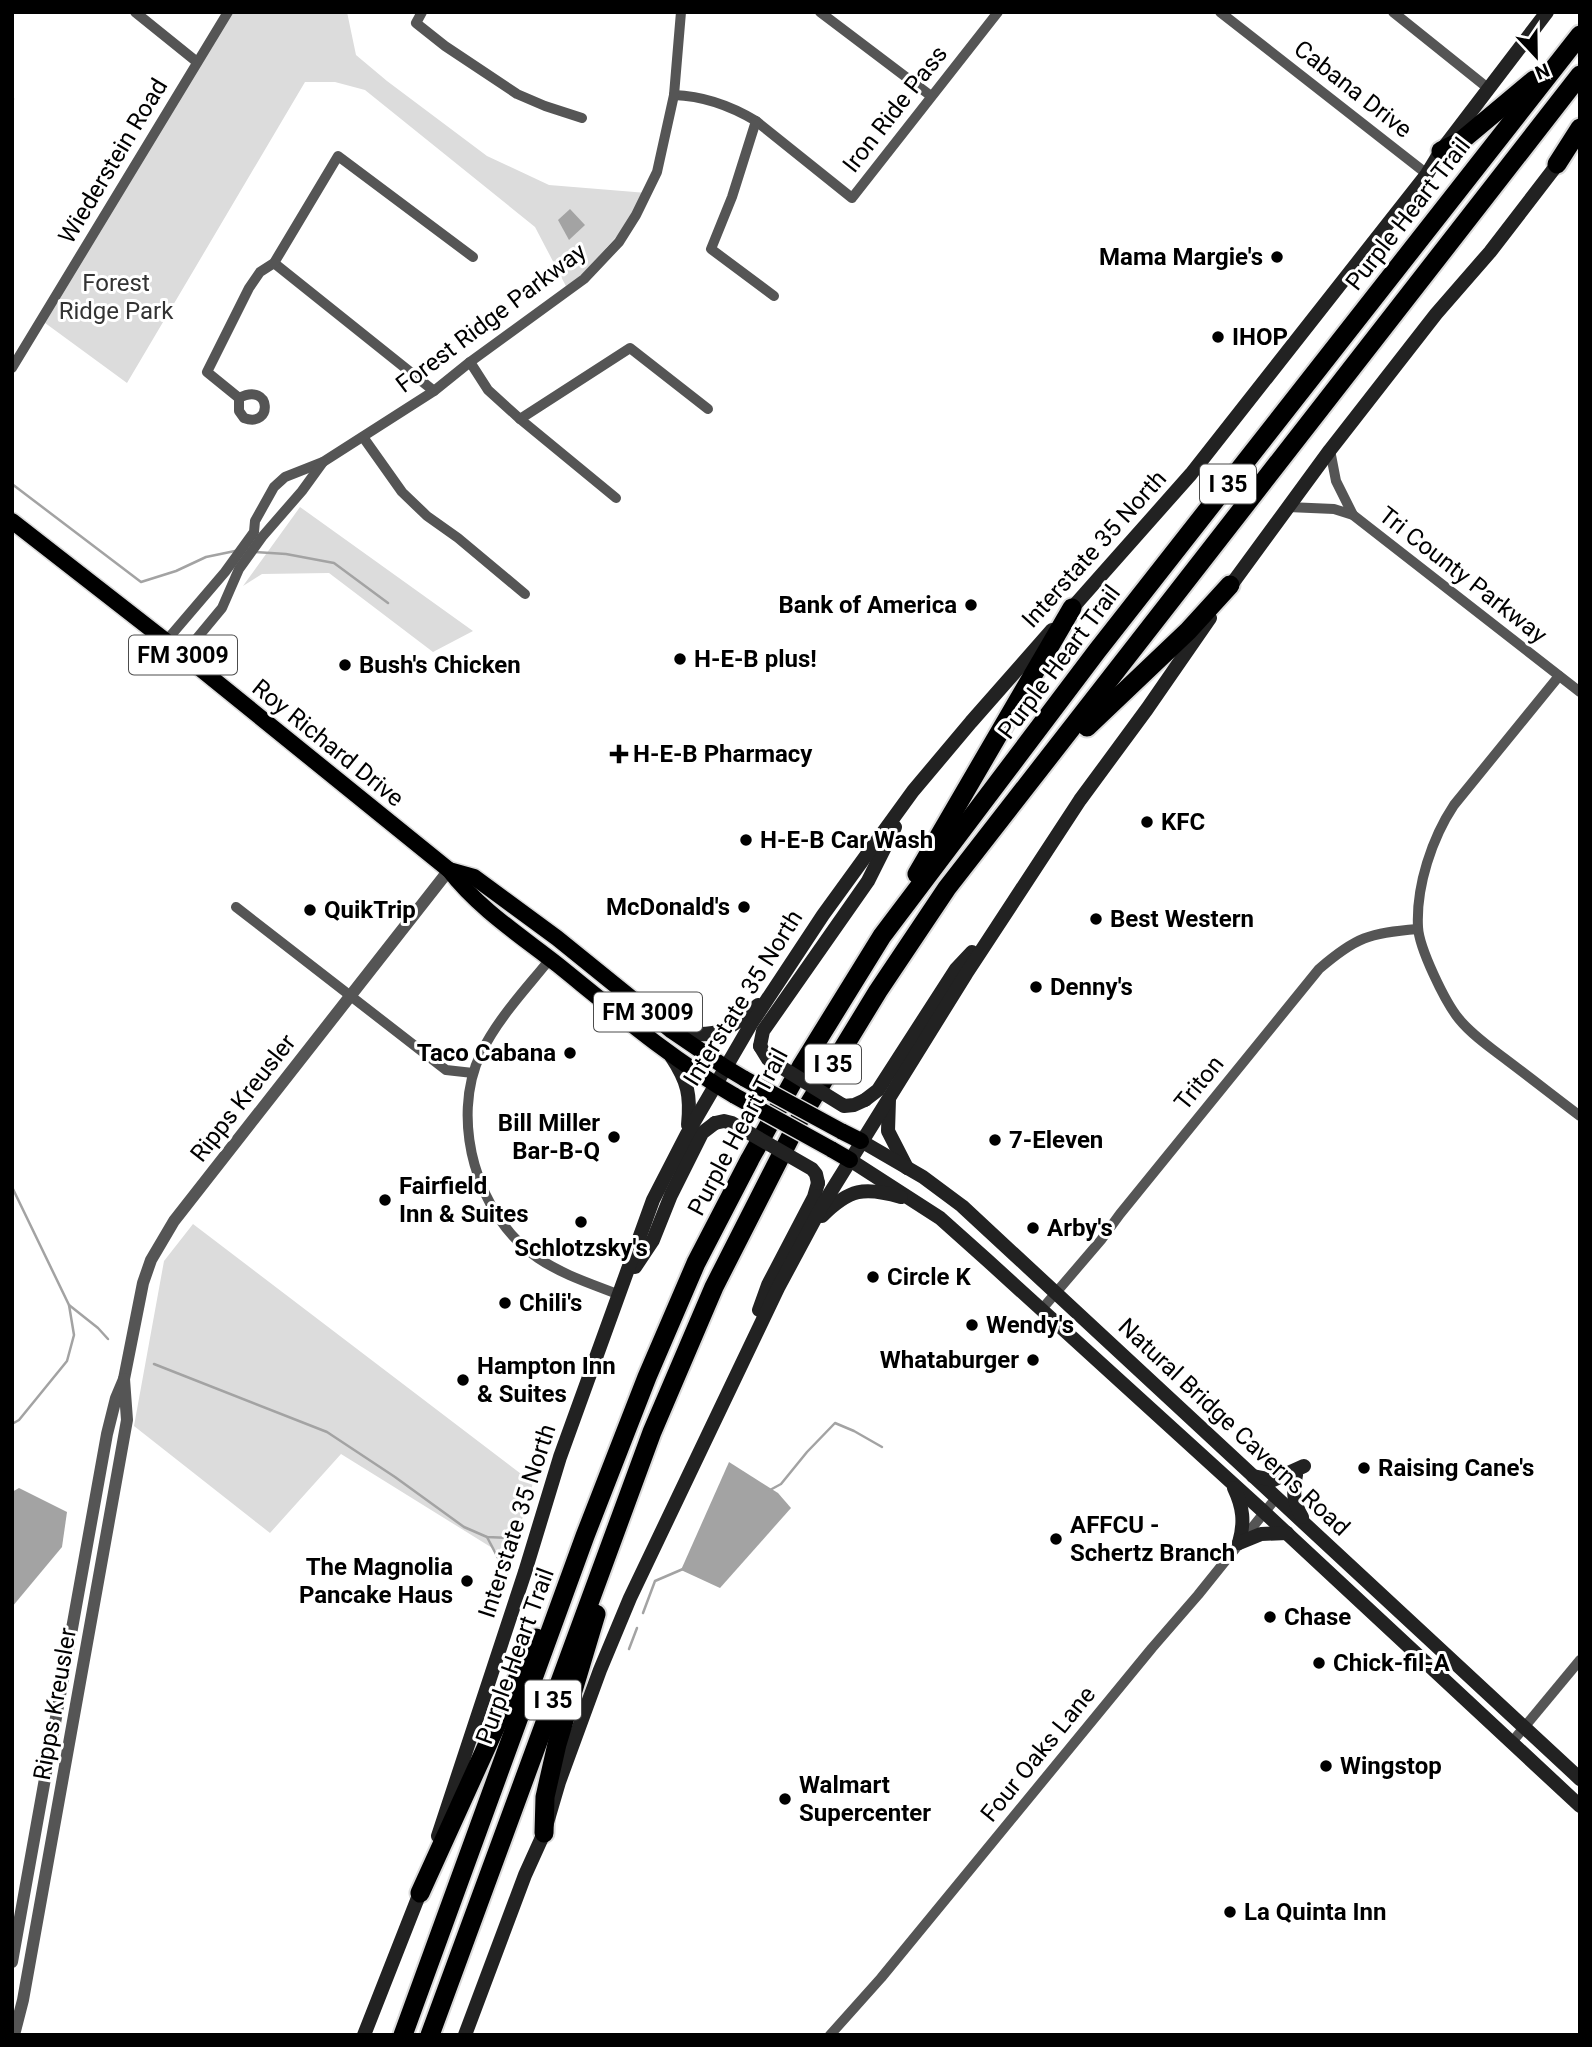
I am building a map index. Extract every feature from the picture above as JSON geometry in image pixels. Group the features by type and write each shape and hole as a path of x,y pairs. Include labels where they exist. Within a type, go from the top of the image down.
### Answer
{"highway":[{"name":"Purple Heart Trail","path":"403,2035 585,1536 646,1377 696,1263 801,1067 883,936 1111,633 1580,35"},
{"path":"1441,151 1461,141 1562,57"},
{"name":"Purple Heart Trail","path":"430,2035 652,1432 714,1287 798,1122 871,1002 947,888 1580,75"},
{"path":"1557,164 1580,128"},
{"path":"1027,787 1188,631 1230,585"},
{"path":"883,936 927,855 1072,608"},
{"path":"544,1833 545,1797 557,1744 592,1630 617,1526"},
{"path":"420,1893 540,1627 585,1536"}],"main road":[{"name":"Interstate 35 North","path":"364,2035 420,1893 553,1478 653,1200 714,1084 823,915 913,791 1191,474 1427,174 1441,151 1547,12"},
{"path":"465,2035 520,1888 544,1833 573,1745 630,1598 778,1288 861,1141 1080,800 1147,709 1230,585 1436,314 1490,252 1580,138"},
{"name":"Roy Richard Drive","path":"12,521 166,641 449,870 464,891 668,1052 714,1084"},
{"path":"913,791 868,881 763,1031 760,1046 768,1059 844,1106 865,1100 878,1090 956,969 997,926"},
{"name":"Roy Richard Drive","path":"449,870 474,877 557,938 672,1031 725,1067"},
{"path":"672,1031 712,1035 737,1023 769,995"},
{"path":"668,1052 683,1074 689,1093 687,1134"},
{"name":"Natural Bridge Caverns Road","path":"725,1067 861,1141 962,1206 1580,1779"},
{"name":"FM 3009","path":"714,1084 850,1160"},
{"path":"889,1097 888,1131 908,1169"},
{"path":"622,1288 653,1240 671,1195 702,1133 715,1123 732,1123 812,1169 818,1183 814,1197 768,1285 738,1374"},
{"name":"Natural Bridge Caverns Road","path":"850,1160 940,1218 1232,1482 1580,1805"},
{"path":"810,1228 836,1202 846,1195 860,1191 874,1190 919,1203"},
{"path":"1252,1476 1273,1480 1300,1470 1293,1493 1294,1504 1308,1527"},
{"path":"1232,1482 1242,1505 1244,1519 1239,1543"},
{"path":"1239,1543 1261,1534 1287,1533"}],"street":[{"path":"135,12 197,62"},
{"name":"Wiederstein Road","path":"12,368 228,12"},
{"path":"667,12 680,14"},
{"path":"820,12 932,96"},
{"name":"Iron Ride Pass","path":"756,121 852,198 998,12"},
{"name":"Cabana Drive","path":"1220,12 1427,174"},
{"path":"1393,12 1489,89"},
{"name":"Forest Ridge Parkway","path":"183,655 222,608 258,535 255,521 274,487 285,477 323,462 434,391 584,279 619,242 657,172 674,95 680,14"},
{"path":"419,18 445,46 508,89 545,106 582,118"},
{"path":"674,95 713,101 756,121 732,198 711,249 774,296"},
{"path":"239,398 206,372 249,288 260,272 274,263 338,156 473,257"},
{"path":"274,263 434,391"},
{"path":"520,419 629,348 708,409"},
{"path":"470,362 488,390 616,498"},
{"path":"363,437 384,468 427,516 525,594"},
{"name":"Tri County Parkway","path":"1330,450 1336,481 1353,515"},
{"name":"Forest Ridge Parkway","path":"166,641 258,535 302,491 323,462"},
{"name":"Tri County Parkway","path":"1288,507 1334,509 1353,515 1580,692"},
{"path":"1559,676 1440,826 1427,866 1418,929 1436,980 1460,1021 1484,1043 1580,1116"},
{"name":"Ripps Kreusler","path":"12,1962 98,1478 116,1398 124,1378 142,1283 151,1260 174,1221 449,870"},
{"path":"236,907 446,1070 473,1073"},
{"name":"Triton","path":"1042,1309 1319,970 1349,944 1364,937 1383,932 1418,929"},
{"path":"550,959 495,1029 481,1053 473,1073 467,1110 469,1146 475,1168 500,1218 510,1232 538,1258 570,1276 622,1288"},
{"name":"Ripps Kreusler","path":"14,2035 23,2000 127,1420 124,1378"},
{"name":"Four Oaks Lane","path":"830,2035 890,1967 1276,1498"},
{"path":"1512,1742 1580,1660"}],"green space":[{"name":"Forest Ridge Park","path":"228,12 347,12 356,55 487,156 549,185 647,193 636,215 568,290 535,227 365,90 335,82 305,82 127,383 41,320"},
{"path":"300,507 473,631 433,652 329,573 262,574 243,586"},
{"path":"193,1224 533,1483 510,1559 341,1454 270,1533 134,1426 164,1261"}],"shaded area":[{"path":"570,209 585,225 569,240 558,220"},
{"path":"729,1462 778,1493 791,1508 720,1588 681,1570"},
{"path":"19,1488 67,1512 62,1547 12,1607 12,1492"}],"waterway":[{"path":"12,484 141,582 176,571 206,557 235,551"},
{"path":"255,552 286,554 334,563 388,603"},
{"path":"12,1187 69,1305 74,1335 67,1361 19,1420 12,1424"},
{"path":"69,1305 108,1339"},
{"path":"154,1364 327,1432 464,1527 487,1537 512,1538"},
{"path":"770,1490 781,1484 835,1423 882,1447"},
{"path":"487,1537 508,1577"},
{"path":"643,1613 655,1581 683,1569"},
{"path":"629,1649 637,1628"}],"place":[{"name":"Mama Margie's","path":"1277,257"},
{"name":"IHOP","path":"1218,337"},
{"name":"Bank of America","path":"971,605"},
{"name":"H-E-B plus!","path":"680,659"},
{"name":"Bush's Chicken","path":"345,665"},
{"name":"H-E-B Pharmacy","path":"619,754"},
{"name":"KFC","path":"1147,822"},
{"name":"H-E-B Car Wash","path":"746,840"},
{"name":"McDonald's","path":"744,907"},
{"name":"QuikTrip","path":"310,910"},
{"name":"Best Western","path":"1096,919"},
{"name":"Denny's","path":"1036,987"},
{"name":"Taco Cabana","path":"570,1053"},
{"name":"Bill Miller Bar-B-Q","path":"614,1137"},
{"name":"7-Eleven","path":"995,1140"},
{"name":"Fairfield Inn & Suites","path":"385,1200"},
{"name":"Schlotzsky's","path":"581,1222"},
{"name":"Arby's","path":"1033,1228"},
{"name":"Circle K","path":"873,1277"},
{"name":"Chili's","path":"505,1303"},
{"name":"Wendy's","path":"972,1325"},
{"name":"Whataburger","path":"1033,1360"},
{"name":"Hampton Inn & Suites","path":"463,1380"},
{"name":"Raising Cane's","path":"1364,1468"},
{"name":"AFFCU - Schertz Branch","path":"1056,1539"},
{"name":"The Magnolia Pancake Haus","path":"467,1581"},
{"name":"Chase","path":"1270,1617"},
{"name":"Chick-fil-A","path":"1319,1663"},
{"name":"Wingstop","path":"1326,1766"},
{"name":"Walmart Supercenter","path":"785,1799"},
{"name":"La Quinta Inn","path":"1230,1912"}]}
